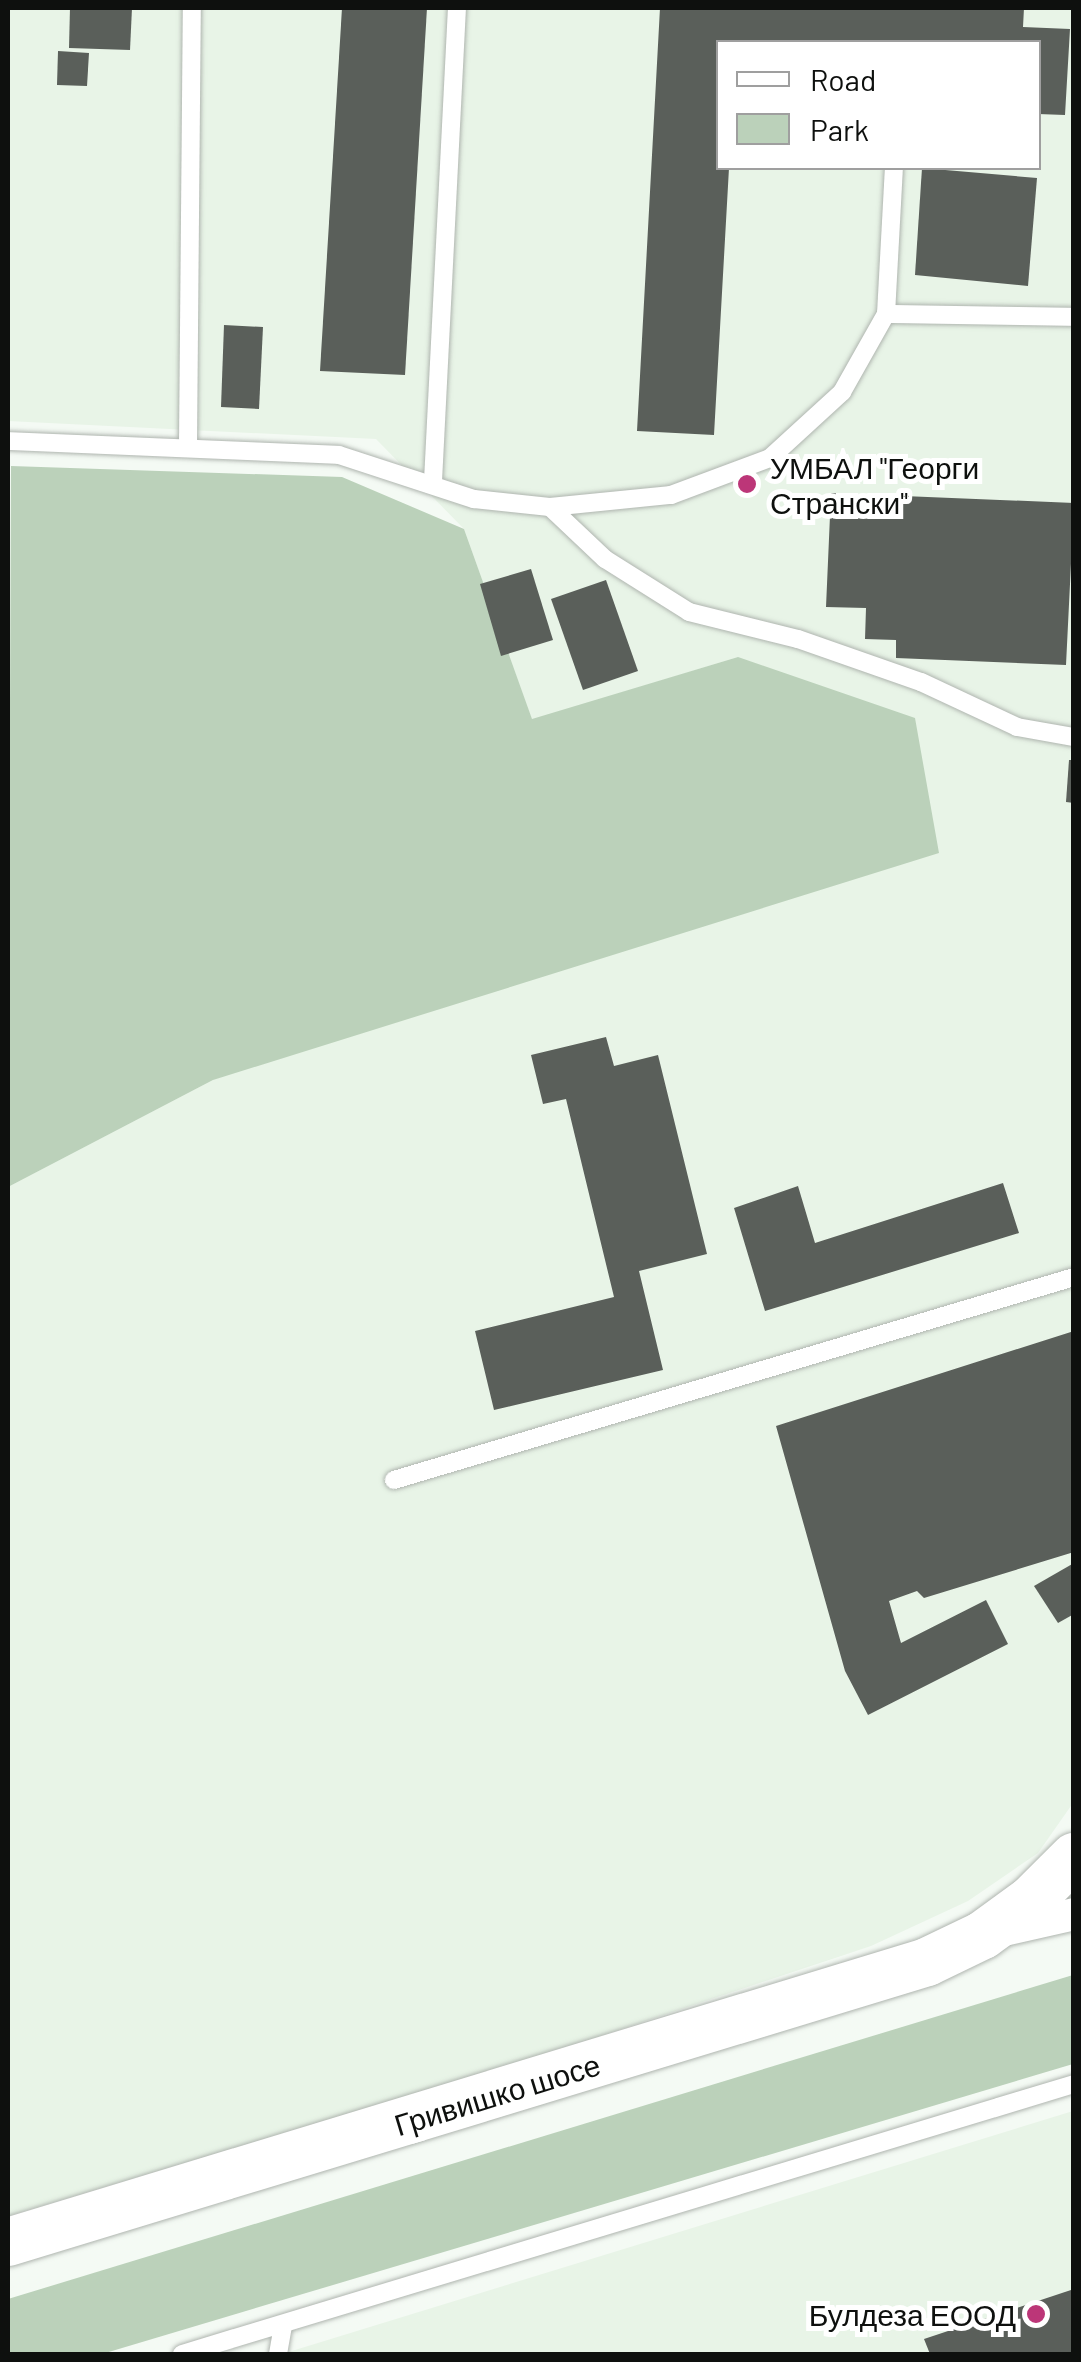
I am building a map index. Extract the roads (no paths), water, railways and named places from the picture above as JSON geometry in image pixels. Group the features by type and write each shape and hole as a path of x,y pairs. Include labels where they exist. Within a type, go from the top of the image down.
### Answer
{"street":[{"name":"Гривишко шосе","path":"8,2242 870,1982 982,1935 1032,1900 1074,1857"},
{"path":"982,1935 1074,1914"}],"lane":[{"path":"188,445 192,8"},
{"path":"433,481 457,8"},
{"path":"8,441 188,445 338,455 433,481 474,499 550,507 671,494 770,458 842,392 886,314 894,170"},
{"path":"886,314 1074,317"},
{"path":"550,507 605,559 689,612 798,639 921,682 1017,727 1074,737"},
{"path":"394,1480 1074,1277"},
{"path":"182,2354 1074,2084"},
{"path":"278,2354 283,2325"}],"place":[{"name":"УМБАЛ \"Георги Странски\"","path":"747,484"},
{"name":"Булдеза ЕООД","path":"1036,2314"}]}
